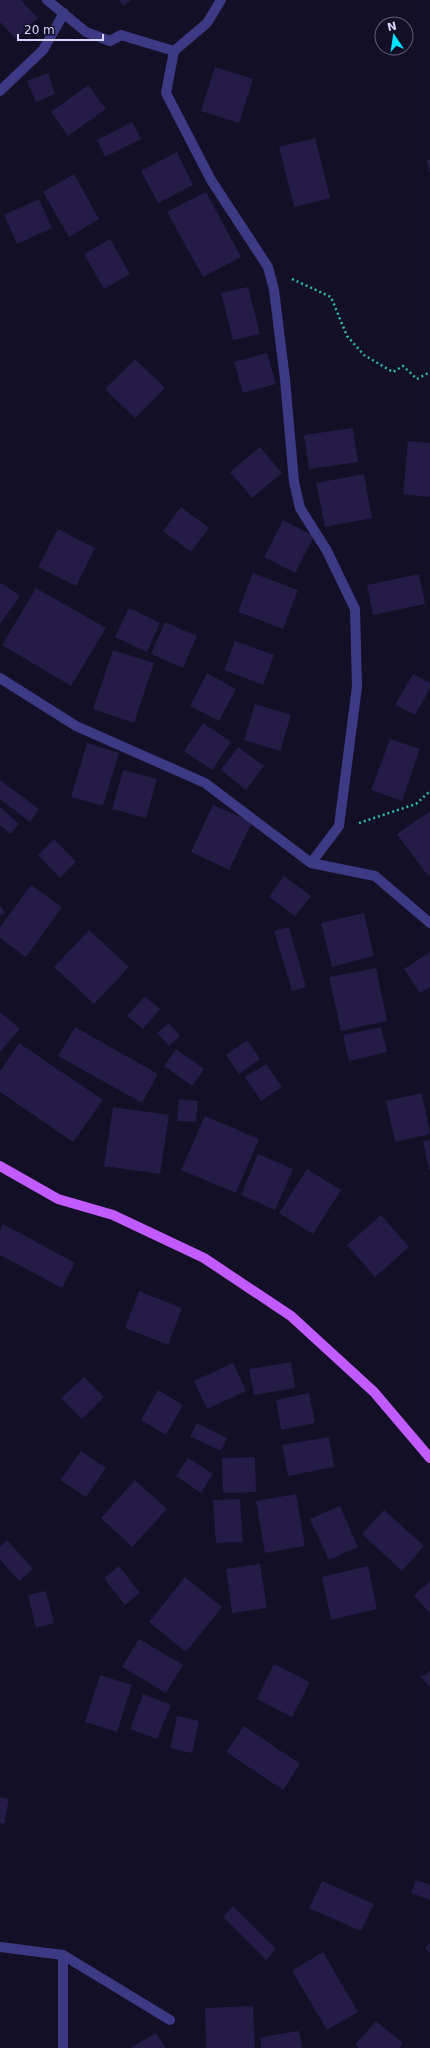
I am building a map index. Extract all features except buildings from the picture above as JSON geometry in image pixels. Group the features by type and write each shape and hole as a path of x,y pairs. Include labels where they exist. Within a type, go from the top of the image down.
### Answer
{"main road":[{"path":"0,1166 58,1199 113,1215 204,1258 291,1316 374,1392 430,1458"}],"street":[{"path":"47,0 86,32 110,41 121,35 174,50"},
{"path":"221,0 207,23 174,50 166,93 210,180 268,267 274,290 285,379 294,482 300,508 327,551 355,609 357,687 339,826 311,863"},
{"path":"0,91 43,50 64,13"},
{"path":"0,678 76,726 205,783 311,863 375,876 430,922"},
{"path":"0,1947 62,1955 170,2020"},
{"path":"62,1955 63,2048"}],"path":[{"path":"268,267 331,297 347,336 364,355 393,372 403,366 417,379 430,372"},
{"path":"339,826 351,826 416,804 430,791"}]}
